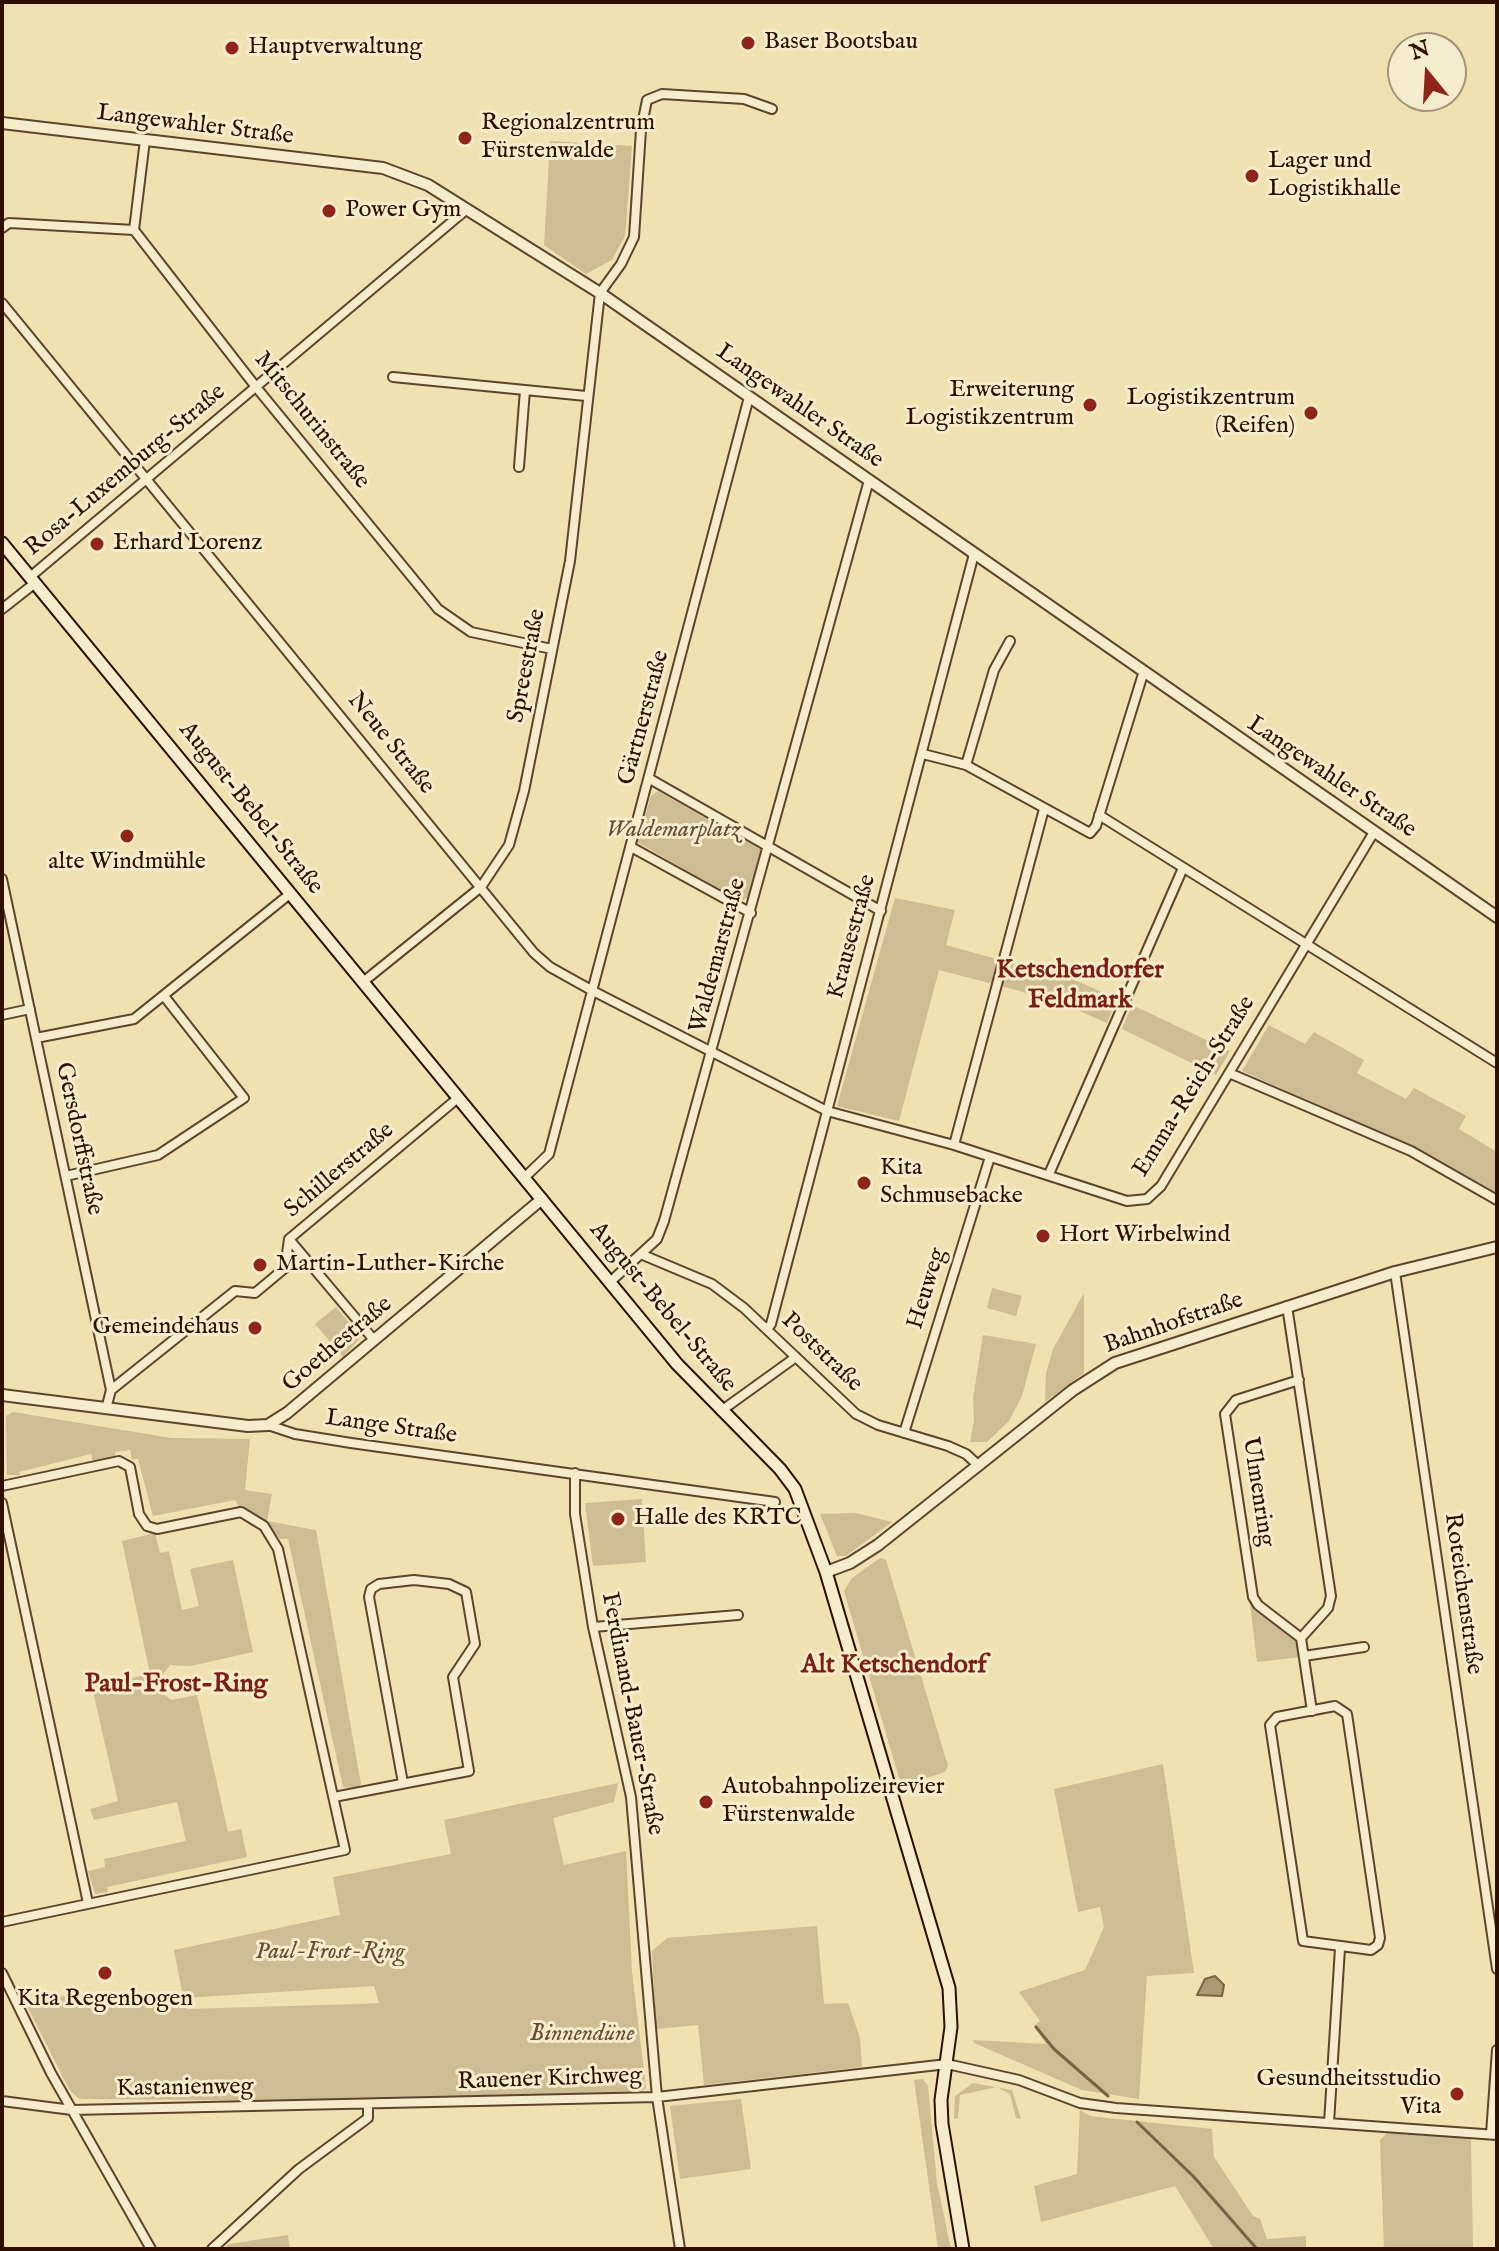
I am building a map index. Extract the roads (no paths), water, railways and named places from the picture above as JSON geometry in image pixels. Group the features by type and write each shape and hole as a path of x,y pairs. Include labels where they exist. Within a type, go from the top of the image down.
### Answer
{"main road":[{"name":"August-Bebel-Straße","path":"2,543 610,1282 721,1411 780,1469 795,1489 826,1572 949,1988 951,2027 941,2100 942,2124 963,2249"}],"street":[{"path":"600,293 621,264 634,237 641,130 647,100 662,94 744,99 772,109"},
{"name":"Langewahler Straße","path":"2,123 383,168 428,185 600,293 1143,674 1497,917"},
{"path":"2,228 9,223 134,230 145,140"},
{"name":"Rosa-Luxemburg-Straße","path":"2,609 147,480 467,209"},
{"name":"Mitschurinstraße","path":"134,230 256,387 438,609 471,632 552,649"},
{"name":"Spreestraße","path":"363,982 481,887 509,845 524,791 570,561 586,396 600,293"},
{"name":"Neue Straße","path":"2,303 534,953 550,967 593,991 827,1111"},
{"path":"393,377 586,396"},
{"path":"519,467 525,390"},
{"name":"Gärtnerstraße","path":"524,1178 549,1154 749,397"},
{"name":"Waldemarstraße","path":"610,1282 643,1255 661,1232 713,1055 869,480"},
{"name":"Krausestraße","path":"767,1329 771,1324 974,554"},
{"path":"966,765 994,670 1010,641"},
{"path":"923,754 966,765 1090,833 1099,815 1143,674"},
{"path":"650,779 881,911"},
{"path":"954,1145 1044,809"},
{"path":"1099,815 1497,1063"},
{"name":"Emma-Reich-Straße","path":"827,1111 954,1145 1127,1201 1147,1199 1161,1186 1374,832"},
{"path":"631,847 751,913"},
{"path":"1049,1174 1183,868"},
{"name":"Gersdorffstraße","path":"2,879 111,1390 106,1409"},
{"path":"36,1038 134,1019 291,893"},
{"path":"66,1176 158,1155 199,1131 244,1098 164,996"},
{"path":"2,1015 30,1009"},
{"path":"1229,1073 1411,1151 1497,1200"},
{"name":"Schillerstraße","path":"111,1390 235,1291 255,1293 285,1268 289,1239 458,1098"},
{"name":"Heuweg","path":"904,1433 990,1157"},
{"name":"Goethestraße","path":"268,1425 287,1413 542,1199"},
{"path":"289,1239 374,1340"},
{"name":"Bahnhofstraße","path":"826,1572 870,1551 1073,1390 1115,1363 1395,1272 1497,1247"},
{"name":"Poststraße","path":"643,1255 697,1275 767,1329 856,1414 966,1454 979,1466"},
{"name":"Roteichenstraße","path":"1395,1272 1497,1969"},
{"path":"1287,1306 1331,1596 1328,1608 1301,1638 1312,1711"},
{"path":"721,1411 796,1357"},
{"name":"Ulmenring","path":"1299,1380 1236,1400 1225,1414 1253,1597 1258,1605 1301,1638"},
{"name":"Lange Straße","path":"2,1395 248,1426 268,1425 295,1434 351,1443 775,1502"},
{"path":"2,1486 119,1461 130,1467 139,1514 147,1526 157,1529 241,1512 264,1526 278,1549 345,1850 2,1922"},
{"name":"Ferdinand-Bauer-Straße","path":"575,1473 575,1514 593,1627 631,1797 657,2097 680,2249"},
{"path":"2,1503 88,1903"},
{"path":"334,1797 469,1771 453,1677 475,1644 466,1592 449,1584 414,1580 379,1584 371,1589 369,1597 403,1783"},
{"path":"593,1627 738,1615"},
{"path":"1304,1656 1364,1647"},
{"path":"1335,1706 1347,1714 1380,1938 1371,1950 1340,1948 1308,1943 1301,1936 1270,1725 1277,1717 1335,1706"},
{"path":"1329,2123 1340,1948"},
{"path":"2,1973 72,2110 151,2249"},
{"path":"1494,2134 1497,2050"},
{"name":"Rauener Kirchweg","path":"368,2106 657,2097 947,2064 1019,2080 1080,2103 1494,2134"},
{"name":"Kastanienweg","path":"2,2101 72,2110 368,2106"},
{"path":"212,2249 299,2169 368,2118 368,2106"}],"waterway":[{"path":"1036,2027 1054,2049 1108,2096"},
{"path":"1137,2122 1193,2176 1257,2249"}],"place":[{"name":"Baser Bootsbau","path":"748,43"},
{"name":"Hauptverwaltung","path":"232,48"},
{"name":"Regionalzentrum Fürstenwalde","path":"465,138"},
{"name":"Lager und Logistikhalle","path":"1252,176"},
{"name":"Power Gym","path":"329,211"},
{"name":"Erweiterung Logistikzentrum","path":"1090,405"},
{"name":"Logistikzentrum (Reifen)","path":"1311,413"},
{"name":"Erhard Lorenz","path":"97,544"},
{"name":"alte Windmühle","path":"127,836"},
{"name":"Kita Schmusebacke","path":"864,1183"},
{"name":"Hort Wirbelwind","path":"1043,1236"},
{"name":"Martin-Luther-Kirche","path":"260,1265"},
{"name":"Gemeindehaus","path":"255,1328"},
{"name":"Halle des KRTC","path":"618,1519"},
{"name":"Autobahnpolizeirevier Fürstenwalde","path":"706,1802"},
{"name":"Kita Regenbogen","path":"105,1973"},
{"name":"Gesundheitsstudio Vita","path":"1457,2094"}],"district":[{"name":"Ketschendorfer Feldmark","path":"1080,987"},
{"name":"Alt Ketschendorf","path":"894,1667"},
{"name":"Paul-Frost-Ring","path":"176,1686"}],"park label":[{"name":"Waldemarplatz","path":"673,831"},
{"name":"Binnendüne","path":"582,2035"}]}
